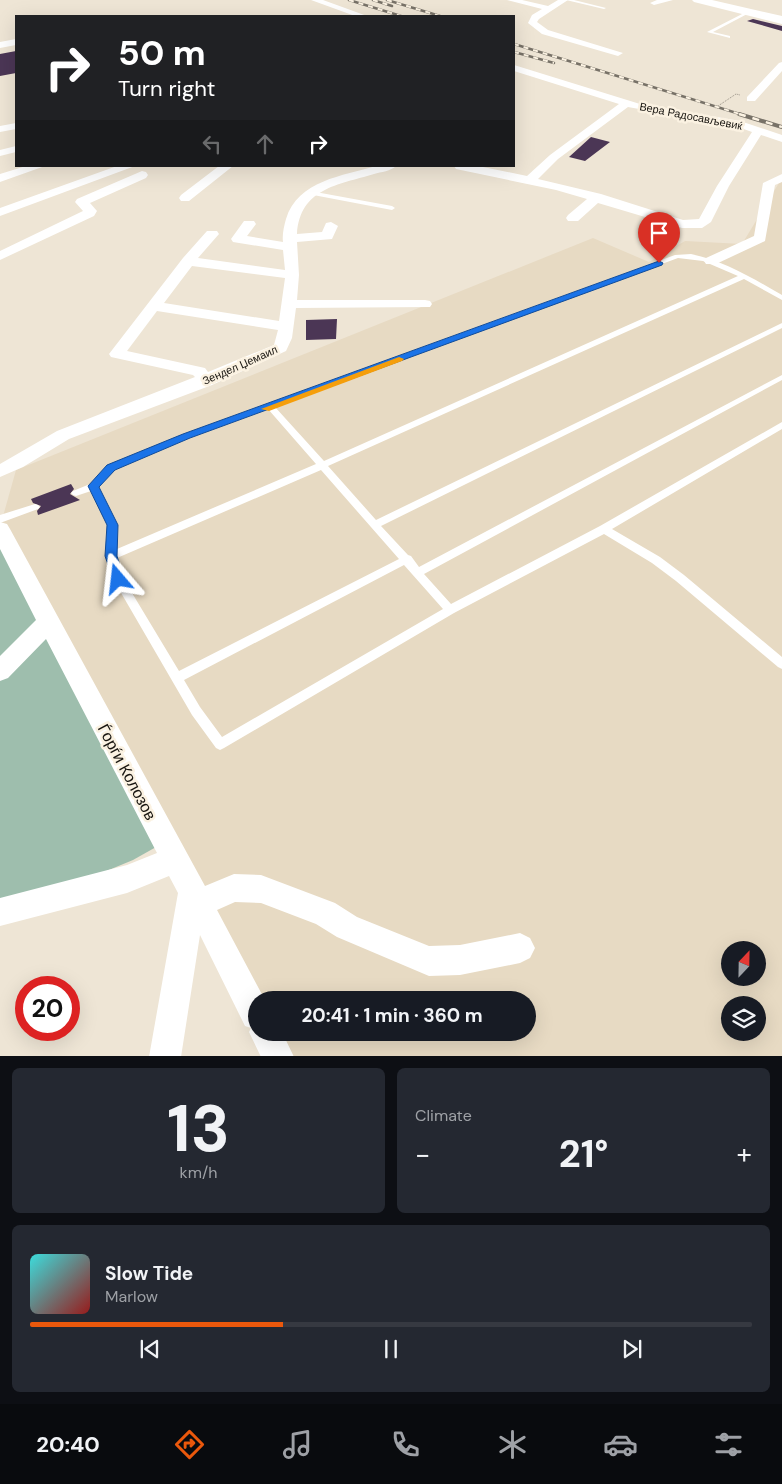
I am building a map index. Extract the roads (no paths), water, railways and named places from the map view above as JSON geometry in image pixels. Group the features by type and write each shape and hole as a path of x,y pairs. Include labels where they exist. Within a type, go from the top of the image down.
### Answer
{"main road":[{"path":"698,0 782,20"}],"street":[{"path":"316,0 354,15"},
{"path":"511,0 548,8"},
{"path":"566,0 548,8 532,20 534,26 545,32 618,53"},
{"path":"654,3 669,0"},
{"path":"0,46 15,42"},
{"path":"751,99 782,65"},
{"name":"Вера Радосављевиќ","path":"515,70 649,110 740,124 782,139"},
{"path":"530,180 554,157 627,104"},
{"path":"0,129 15,126"},
{"path":"465,167 530,180 597,197 682,224 702,224 723,186 758,131"},
{"path":"0,153 15,149"},
{"path":"0,178 36,167"},
{"path":"0,212 126,167"},
{"path":"185,198 226,167"},
{"name":"Зендел Џемаил","path":"0,471 12,466 62,436 206,381 280,348 286,339 292,275 289,228 294,215 310,193 326,183 386,167"},
{"path":"0,256 89,214 91,211 81,202 142,175"},
{"path":"711,260 760,238 769,183 782,178"},
{"path":"573,218 597,197"},
{"path":"249,224 238,240 289,242 327,236 331,226"},
{"path":"206,381 199,371 117,354 188,261 212,234"},
{"path":"188,261 292,275"},
{"path":"289,304 425,304"},
{"path":"153,306 286,327"},
{"name":"Ѓорѓи Колозов","path":"0,529 47,623 196,898 248,999"},
{"path":"0,671 47,623"},
{"path":"0,912 127,879 174,860"},
{"path":"165,1056 196,898 234,888 260,888 324,913 347,927 429,961 460,960 520,948"},
{"path":"270,1041 278,1056"}],"lane":[{"path":"566,0 604,8"},
{"path":"728,37 709,32 749,12"},
{"path":"310,193 392,208"},
{"path":"76,493 93,486 111,468 187,436 271,407 677,256 694,255 711,260 782,298"},
{"path":"111,556 322,465 742,277"},
{"path":"376,524 782,326"},
{"path":"419,572 782,377"},
{"path":"271,407 419,572 450,610"},
{"path":"93,486 113,525 111,556 118,579 196,712 220,744 450,610 604,529 782,426"},
{"path":"0,519 35,507"},
{"path":"604,529 656,560 680,578 782,664"},
{"path":"176,678 407,559"}],"railway":[{"path":"349,0 398,15"},
{"path":"373,0 392,6"},
{"path":"387,0 437,15"},
{"path":"515,44 743,115"},
{"path":"515,52 554,63"},
{"path":"739,114 782,127"}]}
